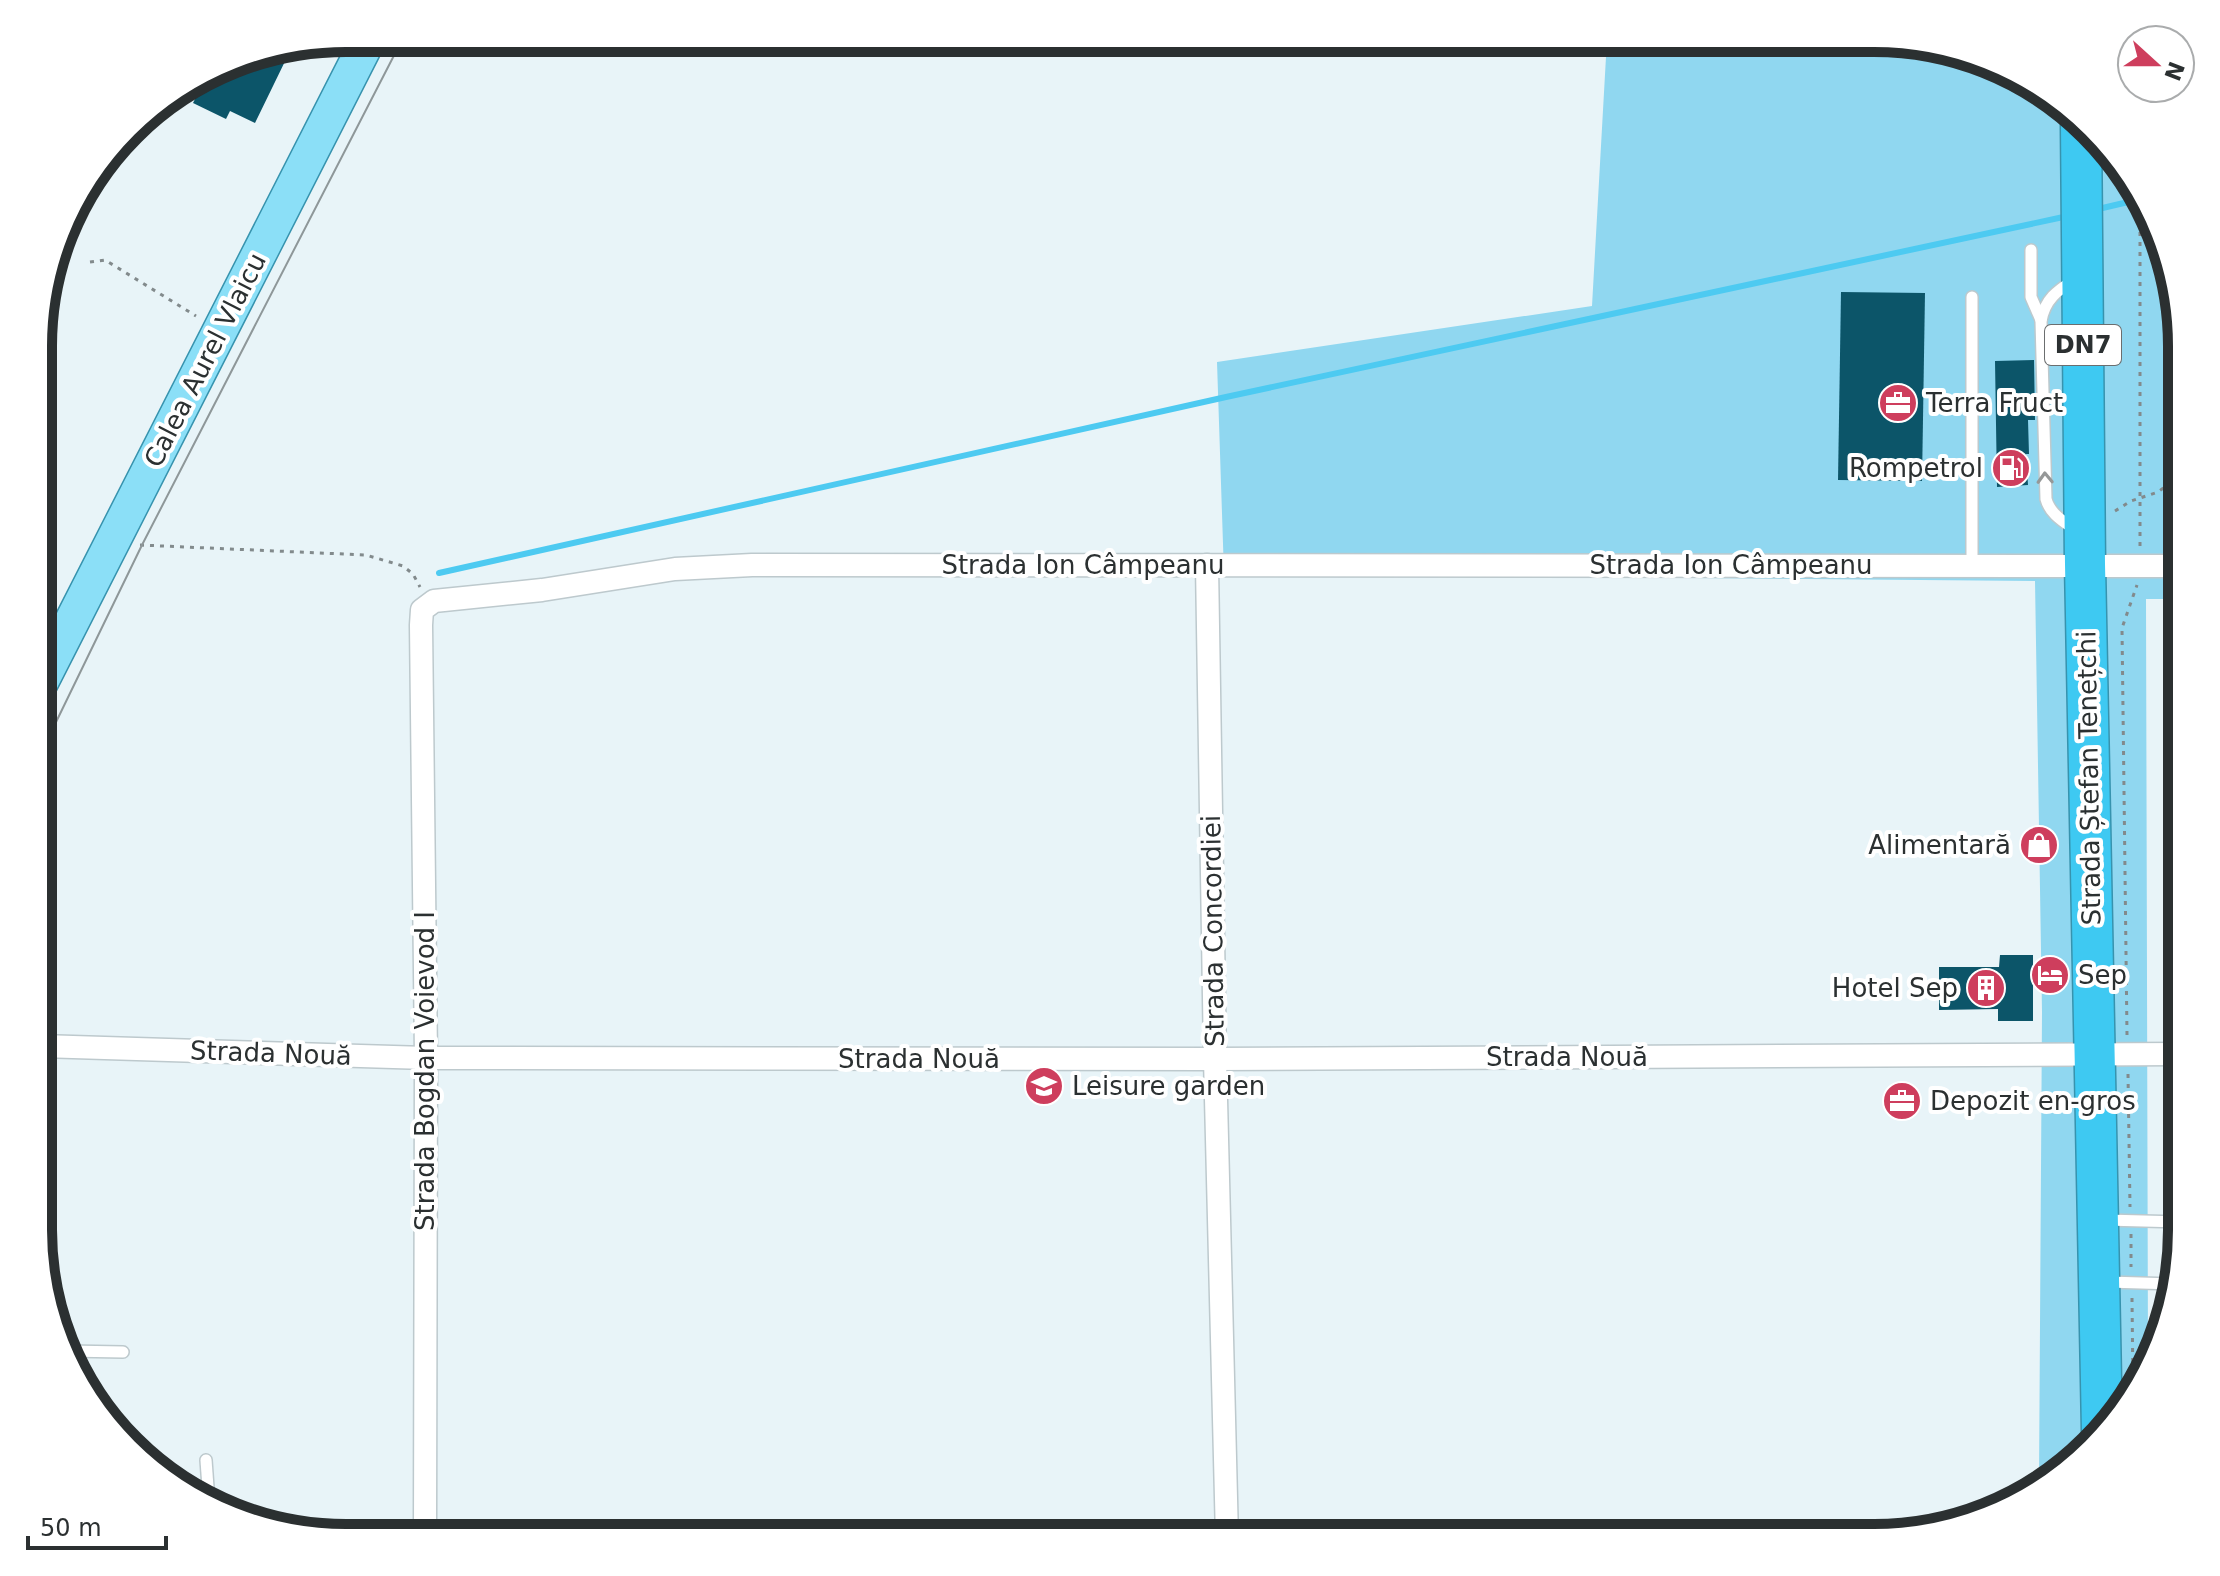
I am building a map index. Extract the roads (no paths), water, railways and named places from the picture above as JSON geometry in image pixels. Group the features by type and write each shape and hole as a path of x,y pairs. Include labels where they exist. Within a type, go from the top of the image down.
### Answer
{"highway":[{"name":"Strada Ștefan Tenețchi","path":"2081,137 2085,542 2112,1054 2115,1283 2104,1413"}],"main road":[{"name":"Calea Aurel Vlaicu","path":"52,660 362,52"}],"street":[{"name":"Strada Ion Câmpeanu","path":"426,606 434,601 542,590 675,569 714,566 1972,565 2085,542 2139,566 2168,566"},
{"name":"Strada Concordiei","path":"1207,565 1227,1524"},
{"name":"Strada Bogdan Voievod I","path":"425,1524 426,1058 421,625 422,610 426,606"},
{"name":"Strada Nouă","path":"52,1046 426,1058 1215,1059 2168,1054"}],"lane":[{"path":"2031,250 2031,297 2041,321"},
{"path":"2082,274 2053,294 2047,301 2041,321 2046,499 2053,513 2085,542"},
{"path":"1972,297 1972,565"},
{"path":"2114,1220 2168,1222"},
{"path":"2115,1283 2163,1284"},
{"path":"78,1351 123,1352"},
{"path":"206,1460 208,1490"}],"waterway":[{"path":"2094,210 2130,201"},
{"path":"439,573 1226,397 2068,216"}],"tram line":[{"path":"52,730 142,545 396,52"}],"place":[{"name":"Terra Fruct","path":"1898,403"},
{"name":"Rompetrol","path":"2011,468"},
{"name":"Alimentară","path":"2039,845"},
{"name":"Sep","path":"2050,975"},
{"name":"Hotel Sep","path":"1986,988"},
{"name":"Leisure garden","path":"1044,1086"},
{"name":"Depozit en-gros","path":"1902,1101"}]}
